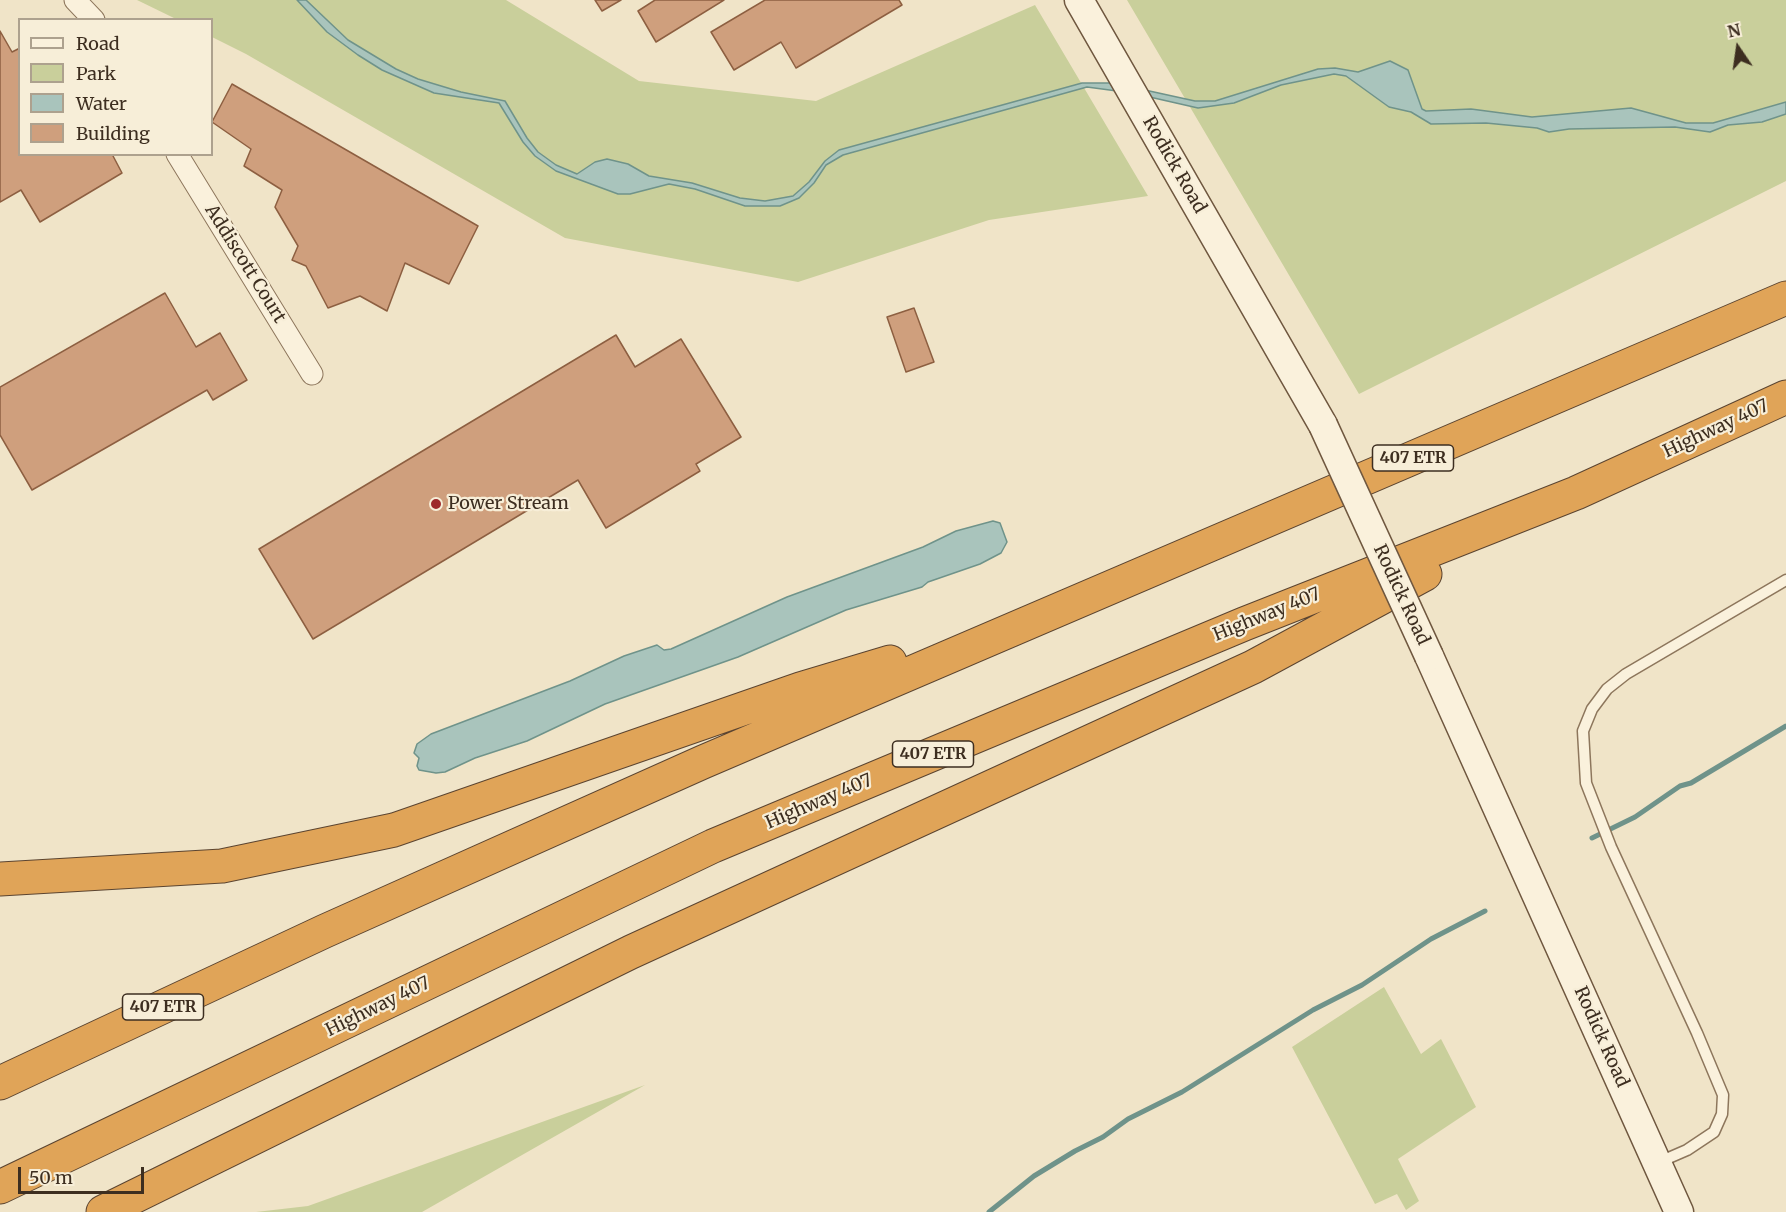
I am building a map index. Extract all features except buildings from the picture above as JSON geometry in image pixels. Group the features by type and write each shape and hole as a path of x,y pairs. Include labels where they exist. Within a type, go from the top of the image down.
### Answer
{"highway":[{"name":"407 ETR","path":"0,1083 326,931 681,771 1786,298"},
{"name":"Highway 407","path":"0,1187 713,846 1244,624 1576,493 1786,397"},
{"path":"103,1212 631,952 1252,666 1576,493"},
{"path":"0,879 222,866 394,830 800,689 1050,613"},
{"path":"123,1212 222,1155"}],"main road":[{"name":"Rodick Road","path":"1079,0 1323,425 1679,1212"}],"street":[{"path":"75,0 92,18"},
{"path":"93,0 94,18"},
{"name":"Addiscott Court","path":"178,156 312,374"}],"lane":[{"path":"1657,1163 1687,1150 1714,1132 1722,1114 1723,1095 1697,1033 1611,847 1586,783 1583,731 1597,702 1607,689 1626,674 1786,580"}],"green space":[{"path":"137,0 506,0 639,81 816,101 1035,5 1148,196 989,220 798,282 565,238 246,54 213,38 213,18 174,18"},
{"path":"1127,0 1786,0 1786,181 1359,394"},
{"path":"1384,987 1421,1054 1441,1039 1476,1107 1398,1159 1419,1201 1406,1210 1397,1194 1375,1204 1292,1047"},
{"path":"645,1085 422,1212 256,1212 308,1206"}],"water":[{"path":"297,0 306,0 348,40 396,69 418,79 461,92 505,101 538,152 556,165 577,174 595,162 607,159 628,164 649,176 692,183 740,198 765,201 793,196 809,182 825,161 839,150 1082,83 1113,83 1195,101 1215,101 1318,69 1335,68 1358,72 1390,61 1408,70 1422,109 1426,111 1471,109 1532,117 1631,108 1686,123 1713,123 1786,102 1786,114 1762,122 1728,125 1710,132 1675,127 1569,129 1549,132 1537,128 1486,123 1431,124 1411,112 1389,107 1346,76 1334,74 1281,85 1234,103 1198,108 1132,93 1087,87 843,155 826,165 814,183 799,198 780,206 745,206 695,189 669,184 630,194 618,194 556,171 535,156 523,142 499,103 434,93 382,70 327,32"},
{"path":"993,521 1000,523 1007,542 1001,553 980,564 928,582 922,587 846,610 738,657 605,704 527,741 475,758 445,772 419,770 417,766 419,758 414,753 417,744 431,734 570,681 624,656 657,645 664,650 671,649 787,597 923,547 956,531"}],"waterway":[{"path":"1592,838 1635,817 1680,786 1691,783 1786,726"},
{"path":"989,1212 1034,1176 1075,1151 1103,1137 1128,1119 1182,1092 1313,1010 1362,985 1431,939 1485,911"}],"place":[{"name":"Power Stream","path":"436,504"}]}
